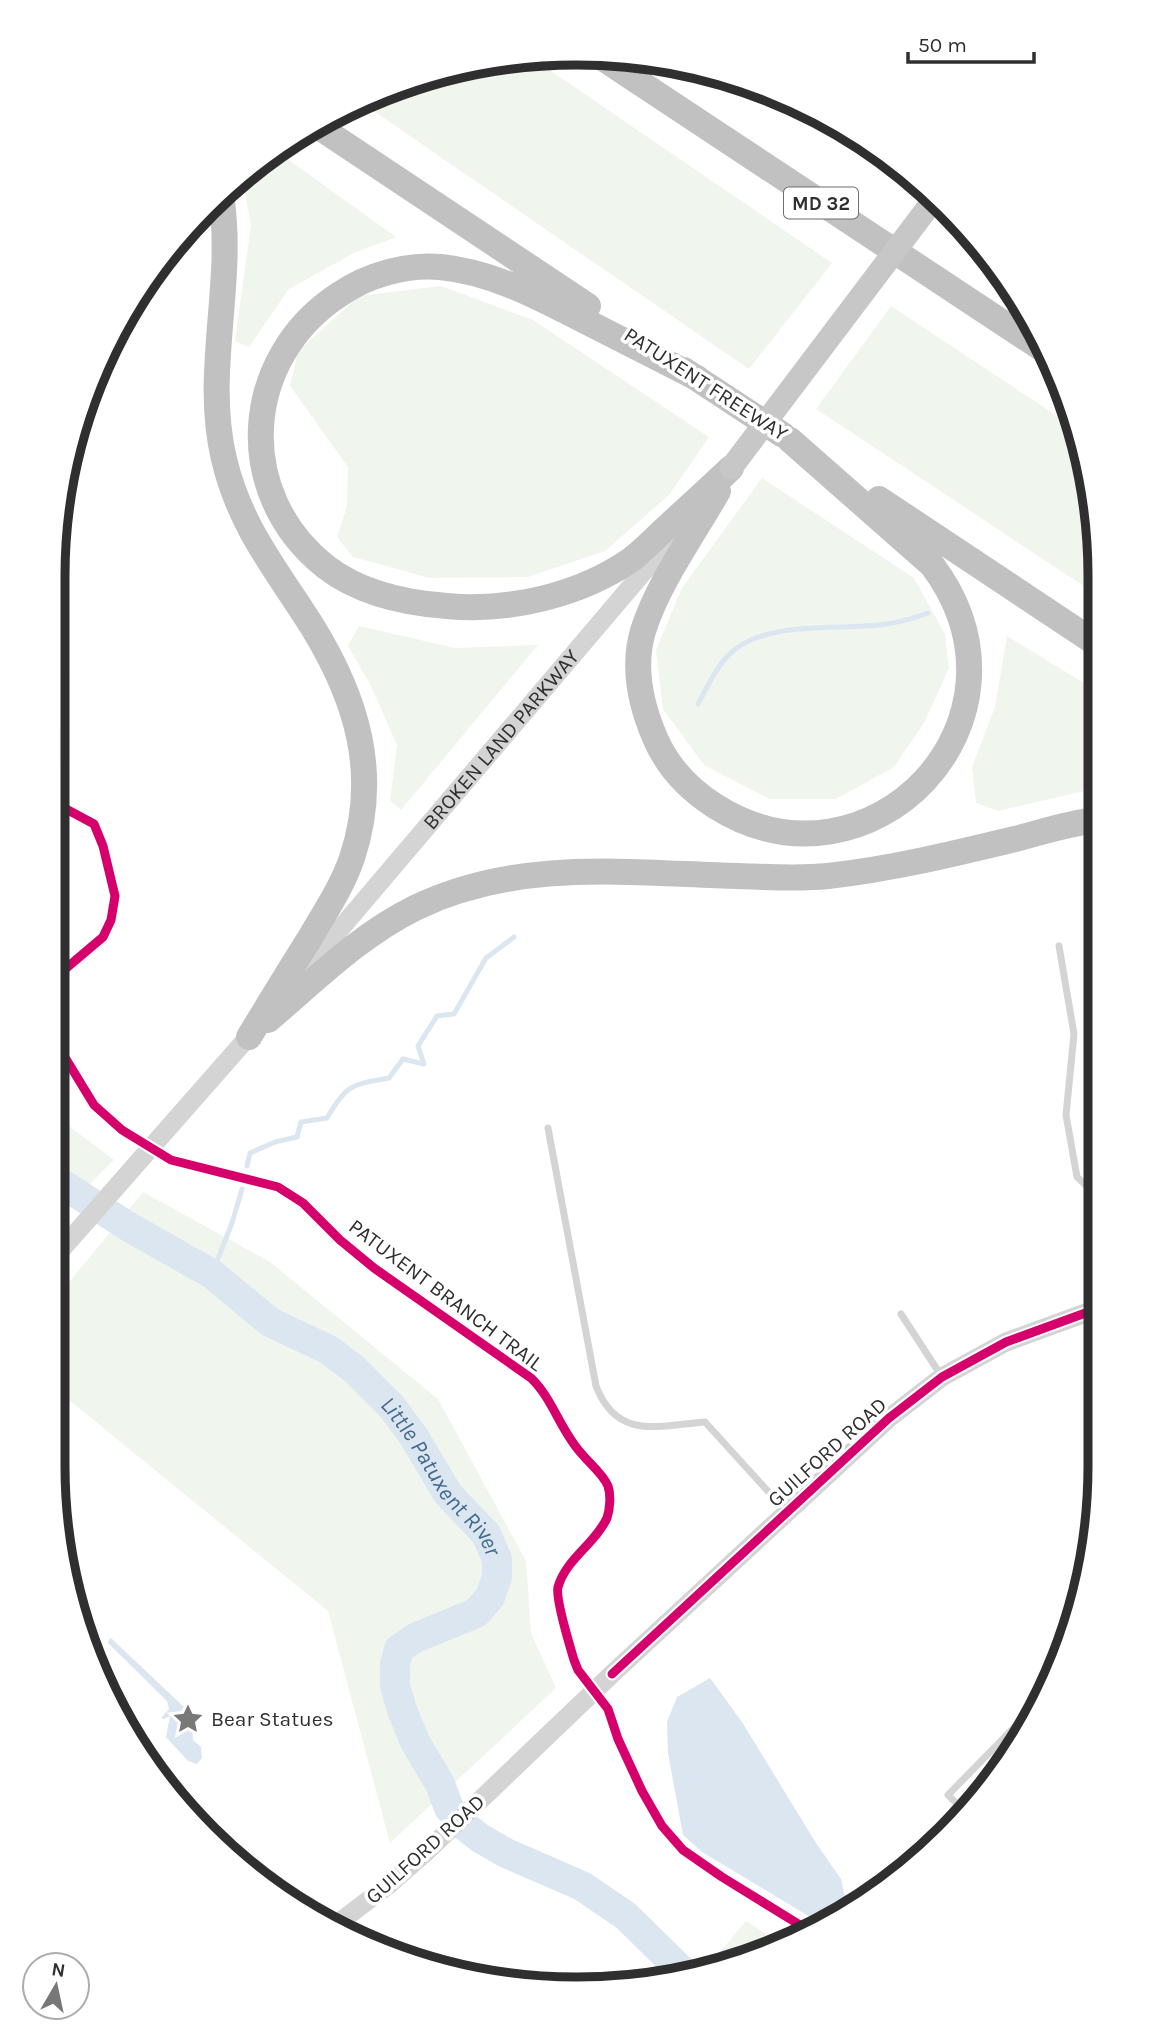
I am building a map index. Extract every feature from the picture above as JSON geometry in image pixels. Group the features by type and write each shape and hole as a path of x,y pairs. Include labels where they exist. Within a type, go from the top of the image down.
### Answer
{"highway":[{"name":"MD 32","path":"615,66 1030,341"},
{"name":"PATUXENT FREEWAY","path":"325,131 1088,638"},
{"path":"223,208 225,223 216,383 217,423 223,458 234,496 248,527 312,625 348,694 359,734 364,774 362,816 352,858 337,893 249,1037"},
{"path":"697,378 521,288 465,270 409,268 354,284 331,299 294,334 271,374 261,419 261,449 267,478 290,531 329,569 360,588 392,598 462,608 501,606 538,599 604,575 632,558 731,468"},
{"path":"731,468 654,602 642,633 640,689 647,718 660,750 676,773 698,795 729,815 787,832 845,828 870,820 920,785 939,764 954,741 970,690 971,659 968,638 960,611 947,585 932,565 790,440"},
{"path":"249,1037 355,945 414,909 459,889 541,872 826,876 935,858 1088,822"}],"main road":[{"name":"BROKEN LAND PARKWAY","path":"731,468 929,206"}],"street":[{"name":"BROKEN LAND PARKWAY","path":"65,1245 249,1037 731,468"},
{"name":"GUILFORD ROAD","path":"345,1921 427,1850 612,1674 889,1418 942,1377 1006,1342 1088,1312"}],"lane":[{"path":"1059,946 1074,1034 1066,1115 1077,1177 1088,1187"},
{"path":"548,1128 596,1387 601,1400 617,1418 629,1423 649,1426 705,1422 787,1511"},
{"path":"901,1314 942,1377"},
{"path":"959,1806 948,1795 1018,1724"}],"shaded area":[{"path":"544,66 832,263 749,369 370,109 444,82 510,69"},
{"path":"284,157 396,237 354,253 289,289 249,347 235,341 251,225 244,188"},
{"path":"441,286 533,320 709,437 669,495 605,551 528,577 430,578 353,557 337,537 347,506 348,467 290,386 298,351 359,296"},
{"path":"891,306 1064,420 1084,510 1088,589 816,409"},
{"path":"762,478 914,578 945,634 949,668 924,723 894,767 836,799 770,799 704,765 663,709 656,650 682,588"},
{"path":"359,626 455,648 538,645 401,810 390,801 397,745 371,686 348,646"},
{"path":"1007,636 1088,686 1088,790 998,811 976,803 972,767 995,707"},
{"path":"65,1123 114,1160 65,1209"},
{"path":"143,1192 270,1262 438,1399 526,1561 531,1633 556,1688 390,1843 328,1611 65,1397 65,1287"},
{"path":"111,1638 185,1708 186,1721 192,1726 193,1740 201,1747 202,1758 197,1764 188,1761 166,1737 170,1716 161,1718 169,1709 167,1701 108,1643"},
{"path":"710,1678 742,1722 841,1879 846,1900 813,1919 702,1852 683,1835 668,1753 667,1722 677,1697"},
{"path":"746,1921 773,1938 741,1950 715,1958"}],"waterway":[{"path":"698,704 713,676 734,650 767,634 808,628 887,624 928,613"},
{"path":"247,1166 250,1153 275,1142 297,1137 301,1122 327,1118 340,1098 351,1088 389,1078 403,1059 424,1064 418,1046 437,1016 454,1014 486,958 514,937"},
{"name":"Little Patuxent River","path":"65,1186 129,1227 212,1274 270,1322 329,1350 354,1369 392,1407 414,1437 448,1494 486,1534 497,1559 497,1577 490,1597 476,1613 415,1638 399,1649 395,1664 395,1686 415,1742 440,1784 449,1808 461,1823 506,1853 582,1886 626,1916 678,1967"},
{"path":"212,1274 242,1189"}],"cycle path":[{"path":"65,808 94,824 103,846 115,896 111,920 103,937 65,969"},
{"name":"PATUXENT BRANCH TRAIL","path":"65,1058 94,1105 122,1130 171,1160 278,1187 303,1203 340,1240 374,1268 539,1386 567,1435 606,1482 610,1494 607,1518 602,1527 567,1568 558,1587 561,1612 578,1670 608,1709 618,1739 662,1826 683,1850 800,1925"},
{"path":"612,1674 889,1418 942,1377 1006,1342 1088,1312"}],"place":[{"name":"Bear Statues","path":"188,1719"}]}
